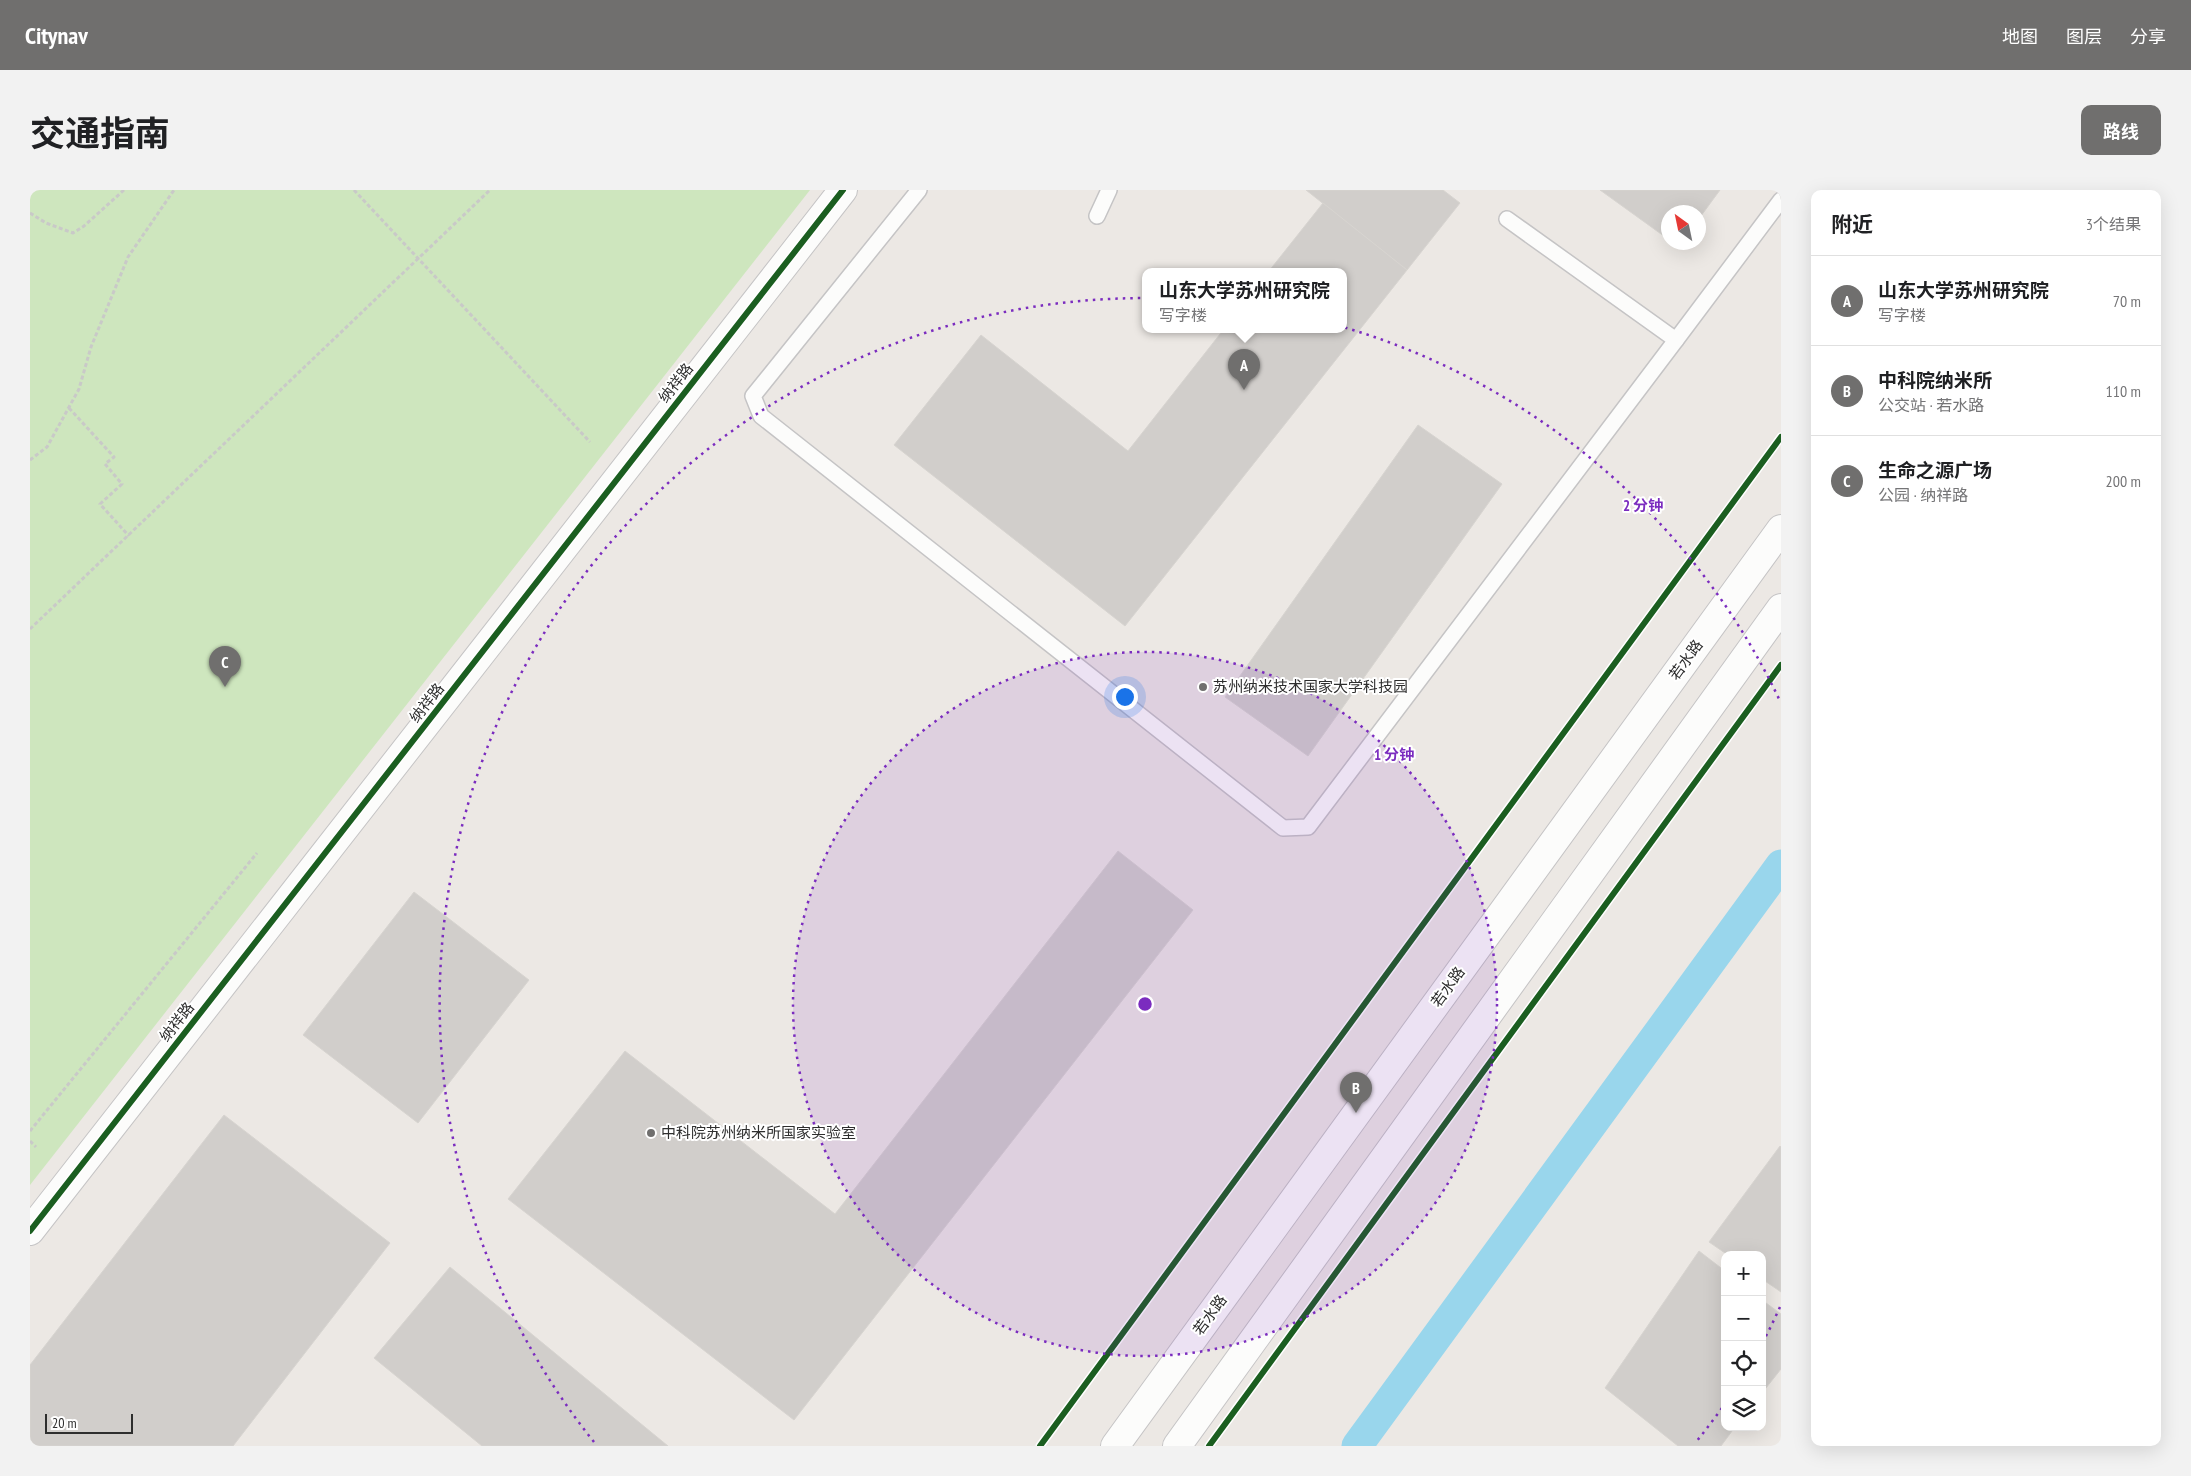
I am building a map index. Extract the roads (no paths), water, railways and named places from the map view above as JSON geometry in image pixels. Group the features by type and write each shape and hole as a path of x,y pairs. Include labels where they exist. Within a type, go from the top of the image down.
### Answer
{"main road":[{"name":"纳祥路","path":"30,1231 843,190"},
{"name":"若水路","path":"1115,1446 1781,529"},
{"path":"1176,1446 1781,608"}],"lane":[{"path":"918,190 753,396 761,416 1284,828 1308,827 1781,200"},
{"path":"1097,216 1109,190"},
{"path":"1507,220 1676,340"}],"waterway":[{"path":"1357,1446 1781,865"}],"place":[{"name":"山东大学苏州研究院","path":"1244,390"},
{"name":"生命之源广场","path":"225,687"},
{"name":"苏州纳米技术国家大学科技园","path":"1203,687"},
{"name":"中科院纳米所","path":"1356,1113"},
{"name":"中科院苏州纳米所国家实验室","path":"651,1133"}]}
